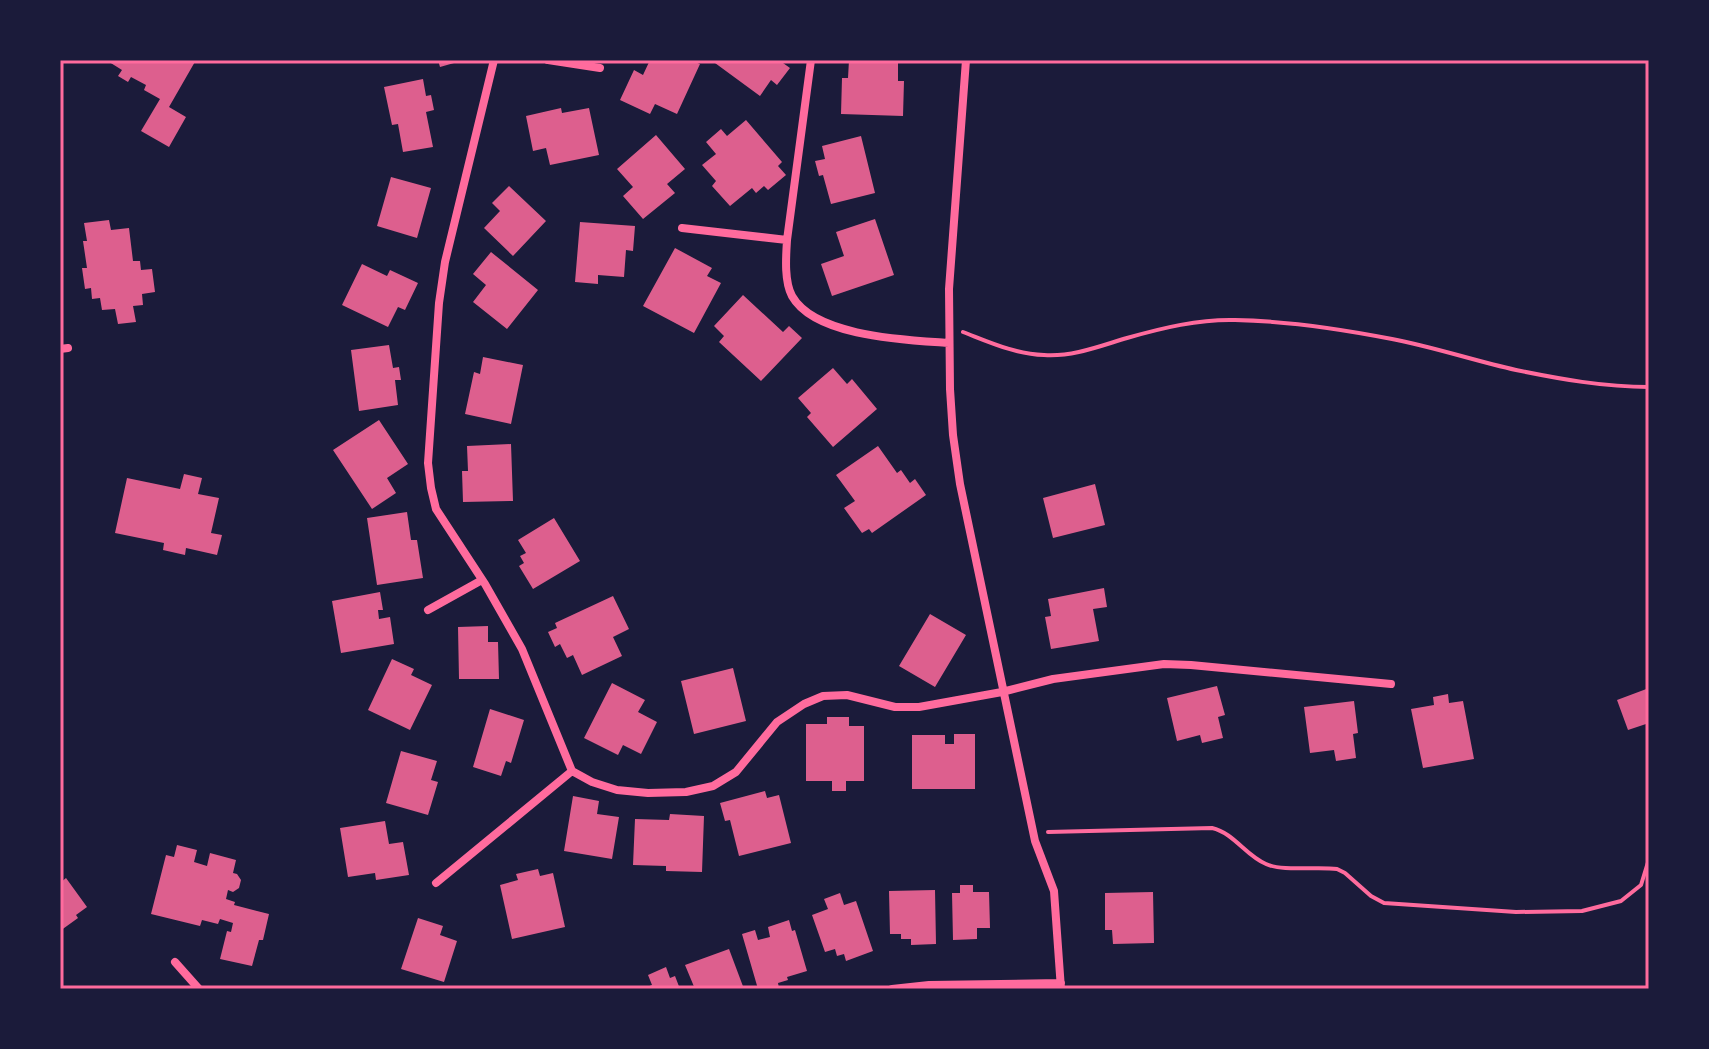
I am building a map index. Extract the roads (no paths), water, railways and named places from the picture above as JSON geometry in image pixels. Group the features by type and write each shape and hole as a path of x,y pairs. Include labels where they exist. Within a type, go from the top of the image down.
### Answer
{"street":[{"path":"494,60 445,262 439,303 428,463 436,509 522,649 572,771 617,790 686,792 713,786 736,772 777,722 823,696 847,695 895,707 919,707 1053,679 1164,664 1391,684"},
{"path":"548,60 600,68"},
{"path":"811,60 787,240 786,270 792,295 809,314 831,325 870,336 949,343"},
{"path":"892,989 929,985 1061,986 1054,891 1033,832 960,484 953,435 949,289 966,60"},
{"path":"682,228 787,240"},
{"path":"428,610 482,580"},
{"path":"436,883 572,771"},
{"path":"175,962 199,989"}]}
